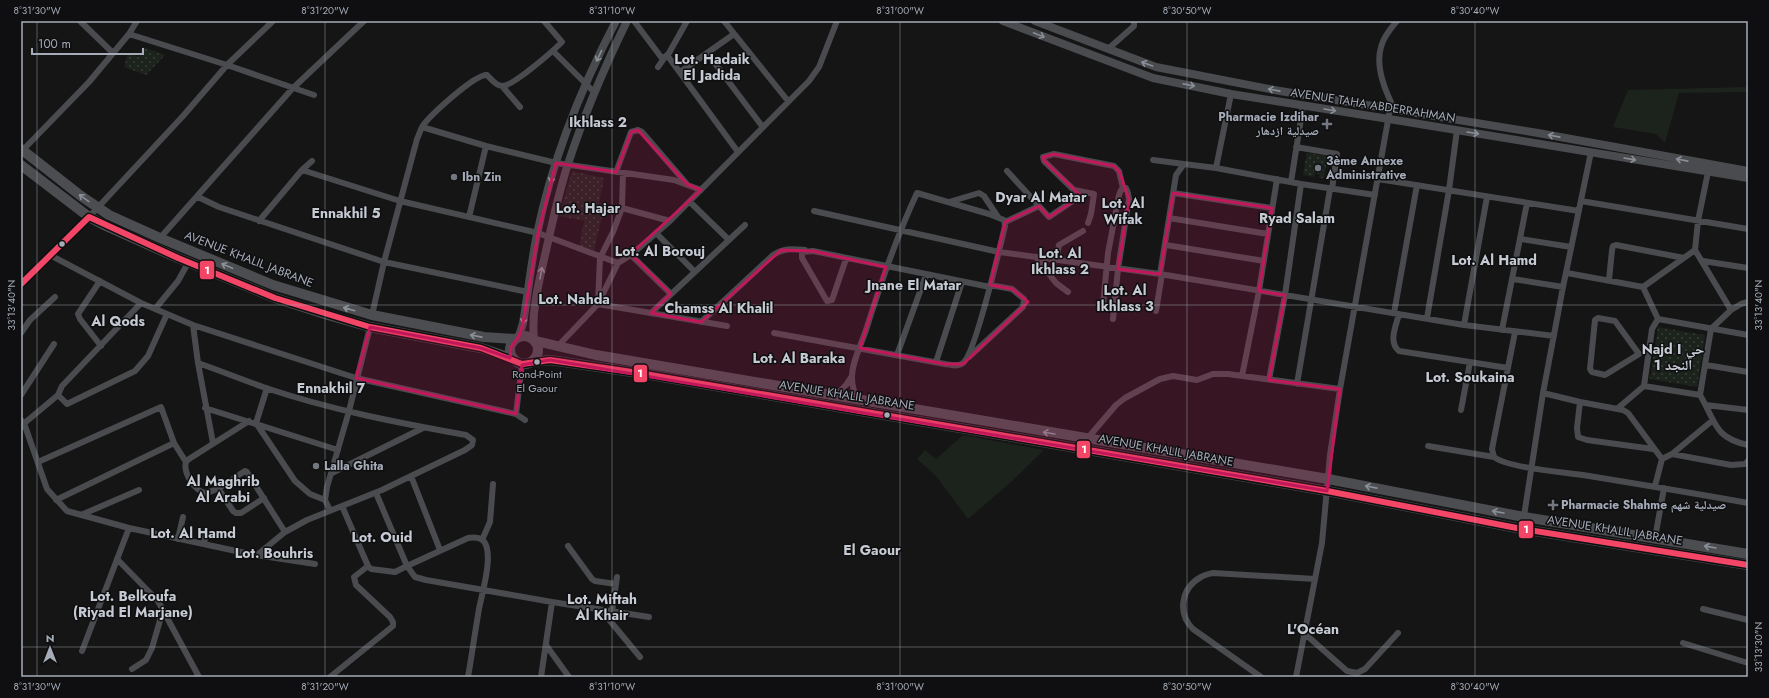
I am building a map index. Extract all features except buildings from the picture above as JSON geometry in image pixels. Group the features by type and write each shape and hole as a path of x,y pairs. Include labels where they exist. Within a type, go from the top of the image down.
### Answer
{"main road":[{"name":"AVENUE KHALIL JABRANE","path":"22,151 97,208 160,238 273,285 372,315 484,337 517,338"},
{"name":"AVENUE KHALIL JABRANE","path":"21,165 90,217 106,226 188,263 296,305 370,327 481,348 523,362 550,360 603,368 1327,491 1522,529 1748,565"},
{"path":"528,336 535,340 539,350 535,359 523,362 510,351 512,342 517,338 528,336"},
{"name":"AVENUE KHALIL JABRANE","path":"535,340 557,347 596,355 860,401 1328,479 1524,517 1748,554"},
{"path":"1074,448 1082,438"}],"street":[{"path":"80,21 113,53"},
{"path":"22,151 113,53 129,34 137,21"},
{"path":"21,284 90,217 183,116 227,65 273,21"},
{"path":"160,238 198,197 292,88 364,21"},
{"path":"502,86 515,81 562,42 544,21"},
{"path":"517,338 523,323 538,233 556,163 586,85 616,21"},
{"path":"535,340 532,325 549,238 567,165 594,92 627,21"},
{"path":"634,21 658,55 666,56 680,72 738,152"},
{"path":"658,68 687,21"},
{"path":"724,21 788,101"},
{"path":"557,347 598,304 618,263 631,255 690,202 762,126 809,80 819,67 837,21"},
{"name":"AVENUE TAHA ABDERRAHMAN","path":"1003,21 1153,78 1231,94 1748,178"},
{"name":"AVENUE TAHA ABDERRAHMAN","path":"1035,21 1156,67 1280,91 1538,133 1748,172"},
{"path":"1108,49 1134,26 1134,21"},
{"path":"1296,677 1322,543 1328,479 1340,389 1389,119 1393,110 1381,72 1380,48 1389,31 1397,21"},
{"path":"129,34 227,65 314,95"},
{"path":"680,72 734,34"},
{"path":"553,51 594,92"},
{"path":"707,53 762,126"},
{"path":"372,315 384,262 417,139 422,127 441,107 482,75 487,75 499,86 502,86 520,107"},
{"path":"1216,168 1231,94"},
{"path":"1290,182 1303,106"},
{"path":"422,127 486,146 556,163 674,180 701,190"},
{"path":"616,172 631,132 638,130 642,132 687,184"},
{"path":"1427,318 1449,190 1457,130"},
{"path":"469,218 486,146"},
{"path":"1296,147 1337,154 1297,384"},
{"path":"1522,529 1543,393 1591,152"},
{"path":"1007,171 1049,217 1080,196 1045,163 1043,157 1054,154 1114,166 1119,171 1123,188 1127,190 1129,199 1118,269 1113,319"},
{"path":"1153,160 1216,168 1301,184 1375,195"},
{"path":"259,221 302,170 312,161"},
{"path":"1156,311 1176,175 1184,164"},
{"path":"302,170 400,202 538,233 600,258 618,263"},
{"path":"1708,172 1698,221 1695,250 1703,261 1731,310"},
{"path":"598,304 600,258 613,232 622,208 623,173"},
{"path":"1242,376 1259,291 1277,179"},
{"path":"1378,179 1527,204 1579,211"},
{"path":"1269,380 1285,295 1301,184"},
{"path":"1417,185 1396,313 1393,340 1394,347 1399,351 1508,368"},
{"path":"1103,305 1107,267 1119,195 1123,188"},
{"path":"1074,190 1094,194 1088,223"},
{"path":"834,396 846,385 852,376 886,267 900,229 917,193 998,217 1005,222"},
{"path":"949,202 979,193 984,196 998,217"},
{"path":"1173,193 1272,208"},
{"path":"198,197 219,207 259,221 384,262 528,292"},
{"path":"1464,325 1487,197"},
{"path":"1582,201 1748,229"},
{"path":"690,202 729,240"},
{"path":"1502,330 1514,279 1527,204"},
{"path":"1005,222 1038,206"},
{"path":"622,208 670,221"},
{"path":"814,211 999,252 1161,274 1464,325 1554,336"},
{"path":"1169,218 1268,234"},
{"path":"966,360 973,345 990,286 1005,222"},
{"path":"651,313 745,225"},
{"path":"1056,260 1059,245 1083,231"},
{"path":"656,233 695,272"},
{"path":"1521,239 1571,247"},
{"path":"1166,245 1264,262"},
{"path":"1609,280 1612,250 1613,246 1616,245 1684,258"},
{"path":"701,322 773,255 781,250 790,248 962,282 1012,289 1024,298 1023,307 958,366 774,333"},
{"path":"1567,273 1643,287 1695,250"},
{"path":"808,251 801,253 802,258 823,296 828,301 832,300 846,259"},
{"path":"50,255 141,303 193,325 356,378 516,414 525,420"},
{"path":"631,255 671,294"},
{"path":"1036,257 1056,283 1068,292"},
{"path":"1703,261 1748,268"},
{"path":"155,309 178,281 188,263"},
{"path":"897,355 926,275"},
{"path":"1514,279 1563,287"},
{"path":"100,281 78,314 80,319 101,346"},
{"path":"936,362 962,282"},
{"path":"1643,287 1658,319"},
{"path":"21,333 30,320 55,297"},
{"path":"1748,302 1731,310 1711,330 1700,396 1719,430 1726,437 1735,442 1748,444"},
{"path":"141,303 62,386 58,395 22,423 48,489 67,511 81,515 178,539 257,555 315,564"},
{"path":"598,304 726,326"},
{"path":"58,395 67,404 71,403 135,371 148,356 167,314"},
{"path":"1639,354 1615,322 1601,318 1595,320 1590,369 1592,372 1605,375 1639,354 1648,354"},
{"path":"1658,319 1711,330 1748,335"},
{"path":"1618,408 1644,386 1652,330 1658,319"},
{"path":"193,325 205,408 213,443"},
{"path":"330,510 325,500 370,327"},
{"path":"1494,457 1493,444 1515,332"},
{"path":"21,395 54,344"},
{"path":"516,414 523,362"},
{"path":"1461,410 1470,362"},
{"path":"198,363 267,388 349,411 423,428 466,435 472,438 472,445 465,450 376,492 330,510 285,532 257,555"},
{"path":"1706,365 1748,372"},
{"path":"1082,438 1125,398 1160,379 1173,376 1197,380 1220,373 1340,389"},
{"path":"852,376 853,389 860,401"},
{"path":"1644,386 1700,396"},
{"path":"256,423 267,388"},
{"path":"1543,393 1580,402 1618,408 1628,413 1653,449 1662,459"},
{"path":"1580,402 1576,428 1578,437 1588,440 1653,449"},
{"path":"1706,406 1748,410"},
{"path":"38,462 161,407 174,443 186,462 185,468 197,490 205,492 218,488 245,471 285,532"},
{"path":"205,408 338,450"},
{"path":"1655,486 1662,459 1672,454 1713,420"},
{"path":"186,462 249,421"},
{"path":"256,423 295,481 310,494 325,500"},
{"path":"332,473 423,428"},
{"path":"56,500 174,443"},
{"path":"1428,446 1494,457 1499,461 1531,468 1655,486 1748,503"},
{"path":"1672,454 1731,465 1740,465 1748,461"},
{"path":"411,476 440,550"},
{"path":"482,540 490,522 493,484"},
{"path":"218,488 233,511 236,513 241,513 264,498"},
{"path":"1655,538 1664,488"},
{"path":"81,515 140,490"},
{"path":"376,492 407,566 415,577 552,602 649,617"},
{"path":"342,506 368,566 374,570 395,572 440,550 473,537 482,540 486,545 487,557 483,589 468,677"},
{"path":"178,539 183,517"},
{"path":"82,651 129,528"},
{"path":"204,544 206,533"},
{"path":"568,546 595,581 616,584"},
{"path":"117,559 158,601 198,677"},
{"path":"330,677 393,626 393,622 390,617 356,585 354,577 368,566"},
{"path":"1261,677 1193,629 1185,621 1182,612 1182,602 1187,592 1193,583 1202,576 1213,574 1315,580"},
{"path":"612,611 617,576"},
{"path":"541,677 552,602"},
{"path":"1703,609 1748,620"},
{"path":"132,669 146,660 152,648 163,610"},
{"path":"601,610 640,657"},
{"path":"1304,633 1347,671 1357,673 1365,669 1398,633"},
{"path":"1683,643 1748,663"},
{"path":"546,645 569,677"}],"highlighted area":[{"path":"638,130 687,184 701,190 631,254 671,294 651,313 701,322 781,250 813,251 886,267 860,348 945,364 963,364 1028,302 1012,289 990,285 1005,222 1039,206 1049,217 1081,196 1044,161 1043,157 1054,154 1114,166 1119,171 1129,199 1118,269 1160,274 1173,193 1272,208 1259,291 1285,295 1269,380 1340,389 1327,491 550,360 522,365 516,414 356,378 370,327 481,348 510,358 511,347 519,336 523,323 538,233 556,163 616,172 631,132"}],"shaded area":[{"path":"143,47 165,55 146,75 124,67 128,53 139,57"},
{"path":"1748,87 1748,92 1679,93 1665,143 1656,134 1613,127 1628,90"},
{"path":"1307,153 1328,156 1324,178 1319,178 1320,174 1315,173 1314,177 1303,175"},
{"path":"572,171 604,178 599,203 605,205 594,250 579,247 584,221 559,216"},
{"path":"1658,327 1705,335 1697,387 1650,379"},
{"path":"963,435 1044,450 1010,483 968,519 936,476 917,459 925,450 936,459"}],"transit line":[{"name":"1","path":"21,284 89,217 178,258 275,298 370,327 481,348 522,364 550,360 639,373 1327,491 1522,529 1748,565"}],"place":[{"name":"Pharmacie Izdihar صيدلية ازدهار","path":"1327,124"},
{"name":"3ème Annexe Administrative","path":"1318,168"},
{"name":"Ibn Zin","path":"454,177"},
{"name":"Rond-Point El Gaour","path":"537,362"},
{"name":"Lalla Ghita","path":"316,466"},
{"name":"Pharmacie Shahme صيدلية شهم","path":"1553,505"}],"district":[{"name":"Lot. Hadaik El Jadida","path":"712,68"},
{"name":"Ikhlass 2","path":"598,122"},
{"name":"Dyar Al Matar","path":"1041,197"},
{"name":"Lot. Hajar","path":"588,208"},
{"name":"Lot. Al Wifak","path":"1123,212"},
{"name":"Ennakhil 5","path":"346,213"},
{"name":"Ryad Salam","path":"1297,218"},
{"name":"Lot. Al Borouj","path":"660,251"},
{"name":"Lot. Al Hamd","path":"1494,260"},
{"name":"Lot. Al Ikhlass 2","path":"1060,262"},
{"name":"Jnane El Matar","path":"914,285"},
{"name":"Lot. Al Ikhlass 3","path":"1125,298"},
{"name":"Lot. Nahda","path":"574,299"},
{"name":"Chamss Al Khalil","path":"719,308"},
{"name":"Al Qods","path":"118,321"},
{"name":"Lot. Al Baraka","path":"799,358"},
{"name":"Najd I حي النجد 1","path":"1673,358"},
{"name":"Lot. Soukaina","path":"1470,377"},
{"name":"Ennakhil 7","path":"331,388"},
{"name":"Al Maghrib Al Arabi","path":"223,490"},
{"name":"Lot. Al Hamd","path":"193,533"},
{"name":"Lot. Ouid","path":"382,537"},
{"name":"El Gaour","path":"872,550"},
{"name":"Lot. Bouhris","path":"274,553"},
{"name":"Lot. Belkoufa (Riyad El Marjane)","path":"133,604"},
{"name":"Lot. Miftah Al Khair","path":"602,608"},
{"name":"L'Océan","path":"1313,629"}]}
